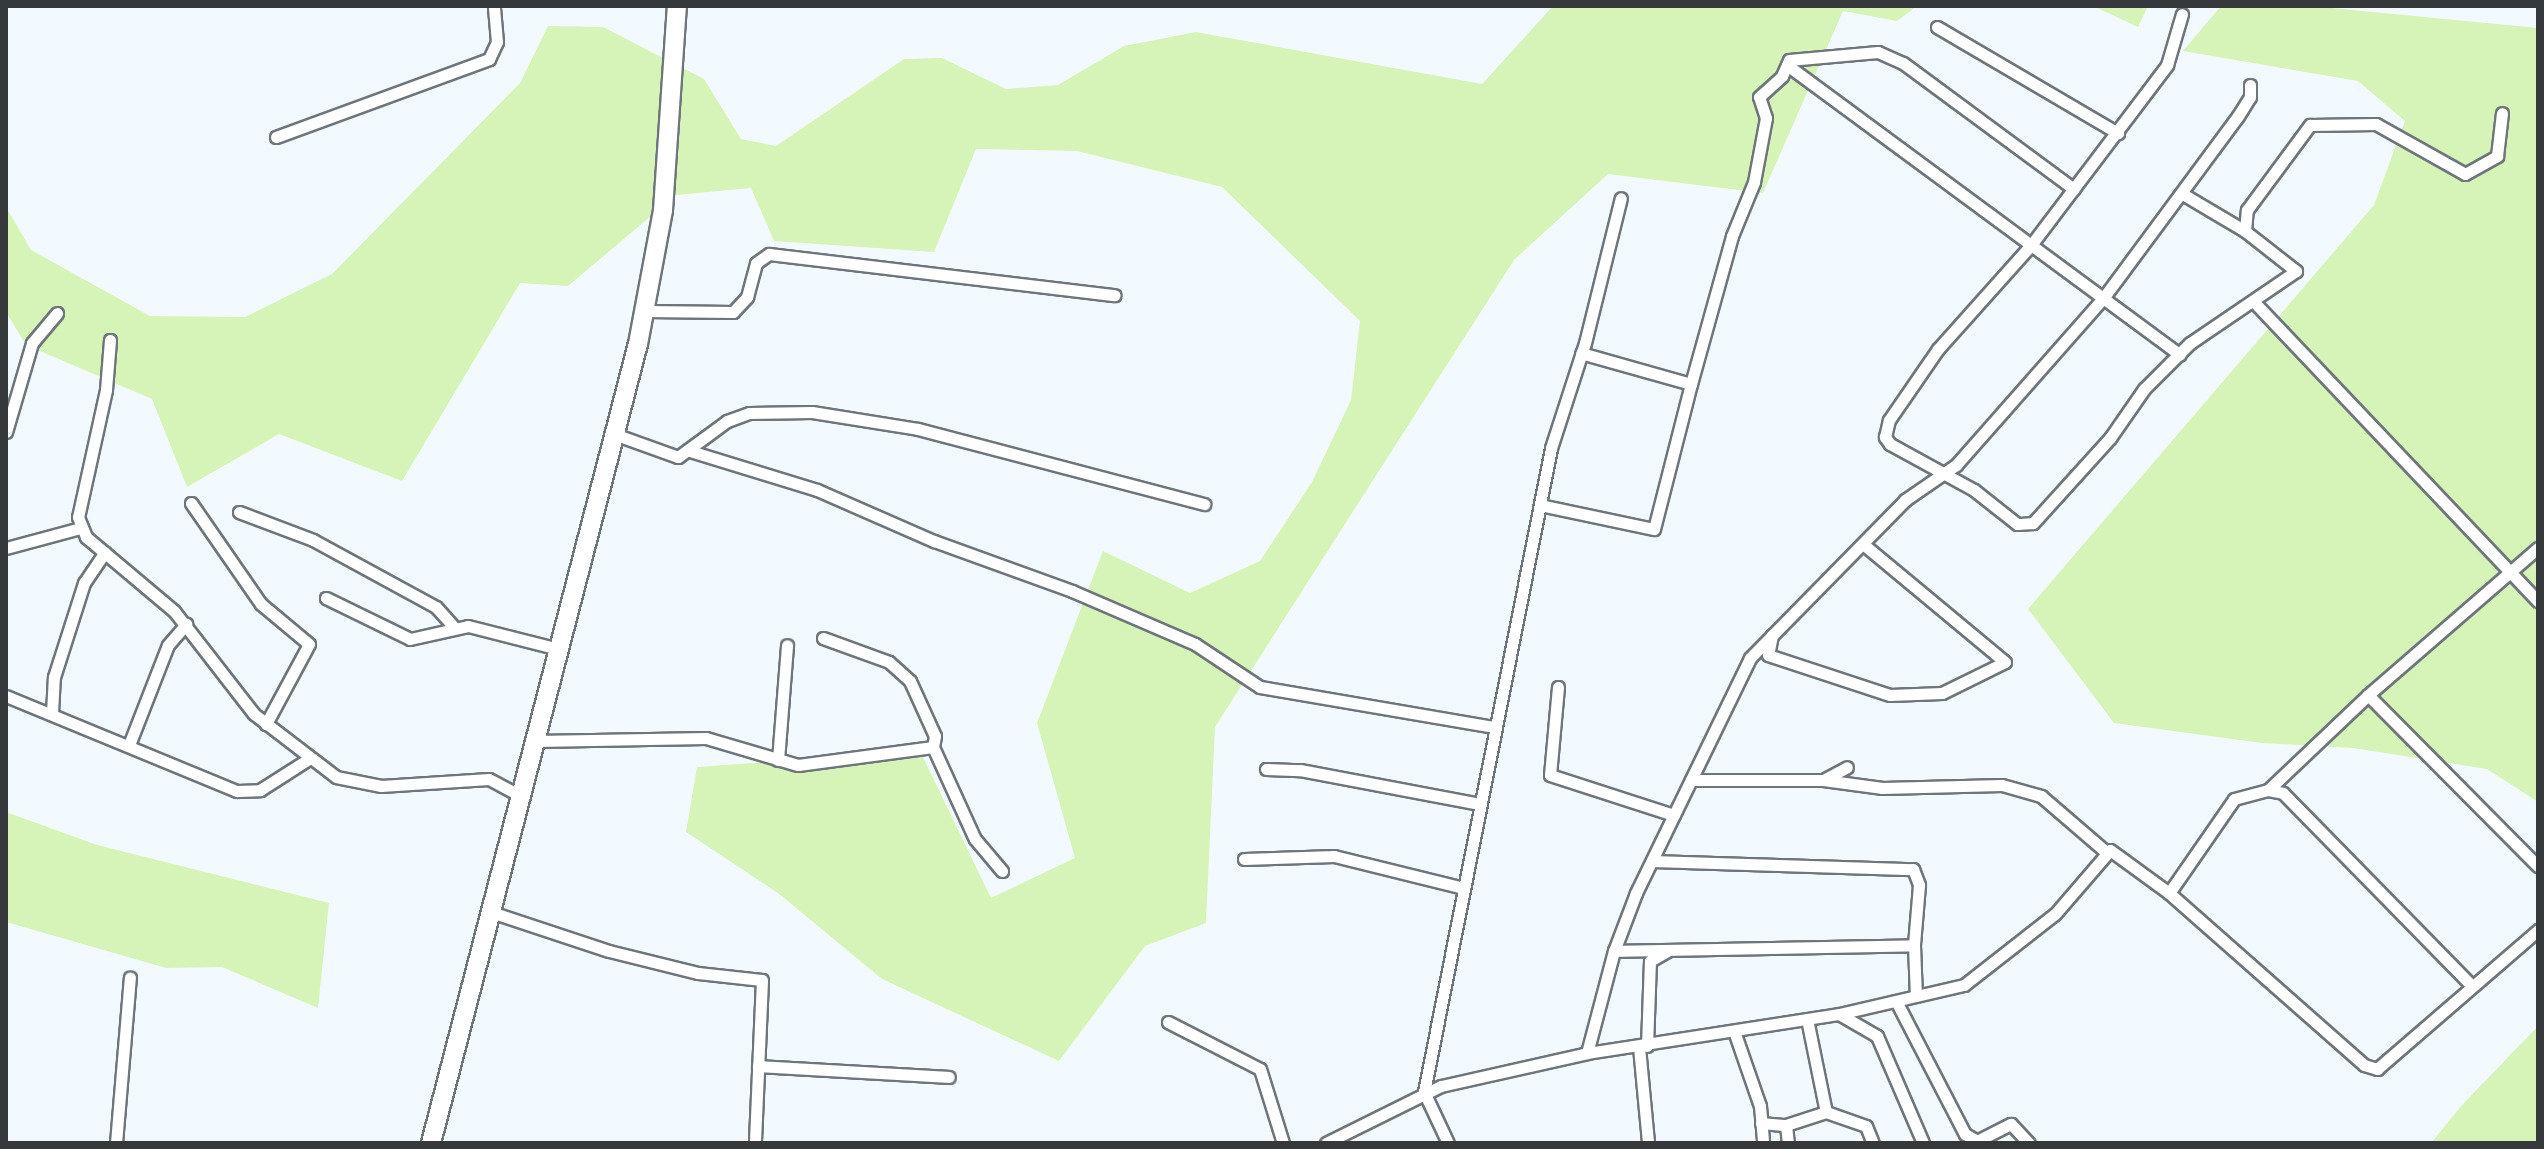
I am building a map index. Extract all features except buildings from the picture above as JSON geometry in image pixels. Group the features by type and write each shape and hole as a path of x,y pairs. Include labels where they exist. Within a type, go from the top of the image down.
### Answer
{"main road":[{"path":"431,1143 645,311 668,167 677,6"}],"street":[{"path":"276,137 489,59 497,42 494,6"},
{"path":"2181,193 2245,231 2296,271 2254,302 2220,319 2144,389 2110,438 2033,523 2017,524 1946,473 1890,444 1885,428 1938,349 2031,245 2118,133 2173,54 2182,14"},
{"path":"1937,27 2118,133"},
{"path":"1540,505 1654,529 1732,236 1754,182 1766,118 1759,97 1789,60 1878,52 1903,63 2074,189"},
{"path":"1787,65 2180,355"},
{"path":"1587,1053 1614,951 1652,861 1750,658 1905,500 1946,473 2104,297 2250,97 2250,85"},
{"path":"2245,231 2247,210 2310,125 2376,124 2465,174 2497,156 2502,113"},
{"path":"1448,1143 1424,1092 1551,448 1581,353 1621,198"},
{"path":"645,311 733,312 747,297 756,263 769,254 1115,295"},
{"path":"2254,302 2538,601"},
{"path":"6,432 32,343 57,313"},
{"path":"80,528 85,474 106,390 110,340"},
{"path":"1581,353 1691,384"},
{"path":"614,434 669,457 690,451 727,421 749,413 812,412 918,429 1204,504"},
{"path":"690,451 817,490 934,541 1072,591 1195,644 1260,687 1495,727"},
{"path":"191,503 261,604 309,644 266,724"},
{"path":"239,512 313,540 436,607 453,626"},
{"path":"6,548 80,528"},
{"path":"80,528 186,624 266,724 307,760 357,783 489,779 521,796"},
{"path":"1772,635 1768,655 1890,695 1942,693 2005,662 1863,544"},
{"path":"2268,790 2368,695 2538,548"},
{"path":"52,713 54,677 84,583 105,552"},
{"path":"326,598 410,639 453,626 559,649"},
{"path":"129,745 168,645 186,624"},
{"path":"823,638 889,662 910,681 935,736 933,747 975,839 1002,871"},
{"path":"778,760 787,645"},
{"path":"1558,687 1550,775 1674,815"},
{"path":"2368,695 2538,866"},
{"path":"6,696 249,793 307,760"},
{"path":"535,741 669,735 706,738 798,765 933,747"},
{"path":"1823,780 1847,767"},
{"path":"1266,769 1300,770 1480,804"},
{"path":"1691,780 1823,780 1882,788 2002,785 2041,796 2105,851 2116,852 2169,893 2364,1065 2377,1069 2394,1060 2471,985 2538,930"},
{"path":"2169,893 2234,799 2268,790 2283,793 2471,985"},
{"path":"1326,1143 1424,1092 1587,1053 1839,1014 1964,985 2055,914 2105,851"},
{"path":"1244,859 1334,856 1463,888"},
{"path":"1652,861 1913,869 1919,885 1914,945 1916,996"},
{"path":"491,912 698,973 755,976 765,988 755,1143"},
{"path":"1614,951 1914,945"},
{"path":"1648,1143 1643,1046 1650,961 1669,949"},
{"path":"116,1143 130,978"},
{"path":"1896,1001 1965,1134 1977,1141 2011,1124 2029,1143"},
{"path":"1839,1014 1877,1036 1923,1143"},
{"path":"1807,1019 1826,1112"},
{"path":"1168,1022 1260,1069 1283,1143"},
{"path":"1734,1031 1761,1123 1763,1143"},
{"path":"758,1066 949,1077"},
{"path":"1761,1123 1786,1125 1826,1112 1866,1126 1873,1143"},
{"path":"1786,1125 1788,1143"}],"green space":[{"path":"1553,6 1917,6 1897,21 1843,11 1763,193 1608,174 1514,260 1215,727 1206,923 1145,946 1059,1061 882,979 778,893 686,832 697,767 920,751 991,898 1075,858 1037,723 1103,551 1190,593 1260,561 1312,482 1351,400 1360,321 1222,187 1077,151 976,149 934,252 774,241 751,188 676,195 568,286 520,283 402,481 279,434 187,487 152,399 26,345 6,312 6,207 31,250 150,316 245,317 332,274 520,83 548,26 603,27 704,79 741,139 776,146 904,59 942,58 1006,89 1058,85 1124,46 1196,32 1482,84"},
{"path":"2093,6 2148,6 2138,27"},
{"path":"2221,6 2311,6 2538,28 2538,802 2487,769 2353,748 2262,743 2114,723 2028,609 2374,205 2405,121 2358,81 2183,51"},
{"path":"6,812 97,845 329,903 318,1008 222,967 166,968 6,922"},
{"path":"2538,1026 2538,1143 2431,1143 2462,1105"}]}
